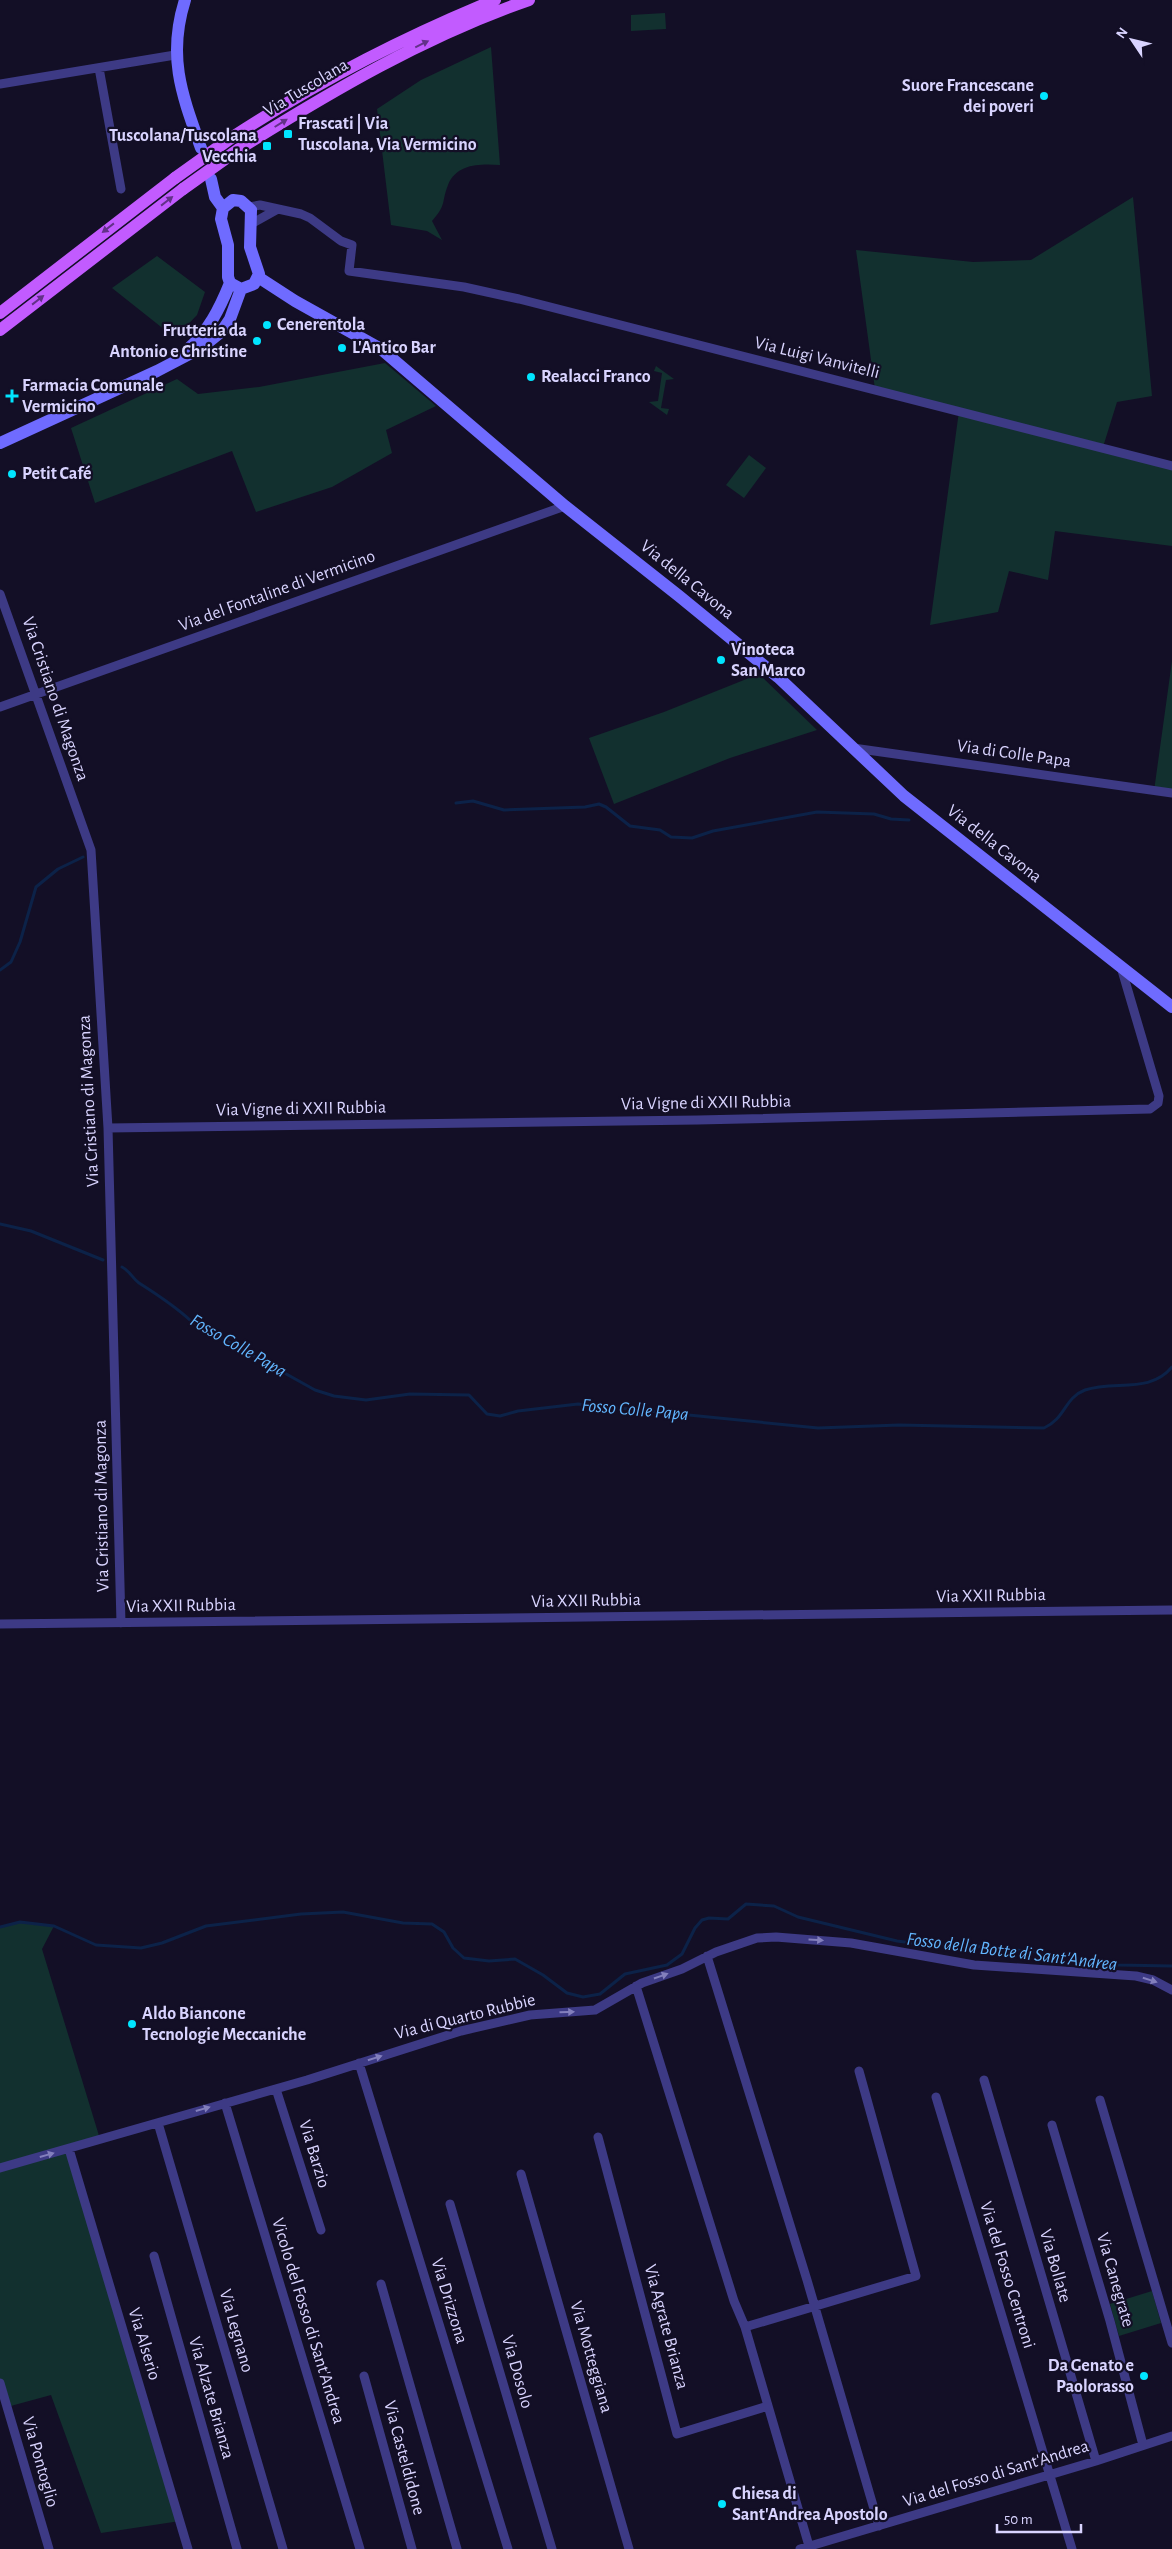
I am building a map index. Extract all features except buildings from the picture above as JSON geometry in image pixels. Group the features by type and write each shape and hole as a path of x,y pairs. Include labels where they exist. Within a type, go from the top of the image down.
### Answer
{"main road":[{"path":"184,0 179,22 176,55 181,92 201,148"},
{"name":"Via Tuscolana","path":"0,313 175,178 231,138 358,63 430,27 495,0"},
{"name":"Via Tuscolana","path":"0,330 183,189 239,149 346,85 412,49 472,21 529,0"},
{"path":"0,443 157,371 201,348 222,331 230,319 235,286 228,277 228,244 221,219 228,204 242,201 249,207 252,216 250,247 258,268 258,278 254,284 235,286"},
{"name":"Via della Cavona","path":"258,278 288,297 381,348 565,506 770,671 904,796 1120,964 1172,1007"}],"street":[{"path":"0,84 176,55"},
{"path":"99,68 121,189"},
{"path":"249,207 260,205 276,210"},
{"path":"250,224 276,210"},
{"name":"Via Luigi Vanvitelli","path":"276,210 310,218 341,241 352,245 349,271 454,285 519,299 1172,466"},
{"name":"Via del Fontaline di Vermicino","path":"0,707 565,506"},
{"name":"Via Cristiano di Magonza","path":"0,594 91,850 108,1128 121,1623"},
{"name":"Via di Colle Papa","path":"852,748 1172,793"},
{"name":"Via Vigne di XXII Rubbia","path":"108,1128 698,1120 1150,1109 1158,1103 1159,1096 1120,964"},
{"name":"Via XXII Rubbia","path":"0,1624 1172,1610"},
{"name":"Via di Quarto Rubbie","path":"0,2168 276,2089 461,2031 521,2016 595,2010 636,1986 682,1969 706,1956 746,1941 776,1937 862,1944 974,1965 1136,1976 1153,1980 1172,1990"},
{"path":"706,1956 815,2307 879,2526"},
{"path":"636,1986 734,2301 745,2327 809,2546"},
{"name":"Via Drizzona","path":"359,2063 508,2549"},
{"path":"745,2327 916,2276 859,2071"},
{"name":"Via Bollate","path":"984,2080 1096,2461"},
{"name":"Via Barzio","path":"276,2089 321,2230"},
{"name":"Via del Fosso Centroni","path":"936,2097 1072,2549"},
{"path":"1100,2100 1172,2343"},
{"name":"Vicolo del Fosso di Sant'Andrea","path":"225,2103 360,2549"},
{"name":"Via Legnano","path":"158,2122 283,2549"},
{"name":"Via Canegrate","path":"1052,2125 1110,2321 1143,2446"},
{"name":"Via Agrate Brianza","path":"598,2137 678,2434 768,2406"},
{"name":"Via Alserio","path":"69,2148 188,2549"},
{"name":"Via Motteggiana","path":"521,2174 629,2549"},
{"name":"Via Dosolo","path":"450,2204 552,2549"},
{"name":"Via Alzate Brianza","path":"154,2256 237,2549"},
{"path":"381,2284 457,2549"},
{"name":"Via Casteldidone","path":"364,2376 412,2549"},
{"name":"Via Pontoglio","path":"0,2383 48,2549"},
{"name":"Via del Fosso di Sant'Andrea","path":"800,2549 1050,2475 1172,2436"}],"green space":[{"path":"665,13 666,29 631,31 631,15"},
{"path":"491,47 500,165 470,166 457,172 452,178 442,207 432,221 442,240 427,231 391,225 377,109 421,80"},
{"path":"1133,197 1152,396 1117,402 1103,447 1172,466 1172,546 1055,531 1048,580 1009,571 998,612 930,625 959,411 875,389 856,250 973,262 1031,260"},
{"path":"157,256 205,292 197,315 175,338 112,288"},
{"path":"385,363 436,406 386,430 392,453 332,487 256,512 232,451 95,503 71,428 177,379 198,394 259,387"},
{"path":"656,366 674,379 666,380 661,408 669,409 667,415 649,402 658,401 662,373 654,371"},
{"path":"749,455 766,468 744,498 726,485"},
{"path":"1172,661 1172,793 1154,791"},
{"path":"759,674 817,730 730,758 614,804 589,738 664,712"},
{"path":"20,1922 54,1926 42,1949 100,2139 69,2148 180,2521 101,2533 51,2395 7,2407 0,2383 0,1927"},
{"path":"1152,2291 1161,2323 1119,2336 1110,2304"}],"waterway":[{"path":"456,803 473,801 504,810 585,807 599,804 606,807 630,826 660,830 671,837 692,838 713,831 817,812 874,814 891,819 909,820"},
{"path":"0,970 11,962 20,942 36,887 58,869 83,857"},
{"name":"Fosso Colle Papa","path":"0,1224 31,1231 103,1260"},
{"name":"Fosso Colle Papa","path":"122,1267 139,1283 160,1296 191,1321 315,1390 334,1396 366,1400 410,1394 469,1395 487,1414 500,1416 518,1411 578,1404 818,1428 899,1425 1044,1428 1057,1419 1073,1398 1085,1390 1096,1387 1143,1384 1153,1381 1172,1367"},
{"name":"Fosso della Botte di Sant'Andrea","path":"0,1927 20,1922 54,1926 96,1945 141,1948 162,1943 206,1926 301,1914 343,1912 403,1923 432,1924 444,1932 453,1948 464,1958 489,1961 515,1959 543,1975 567,1993 583,1997 600,1994 625,1974 667,1965 682,1954 695,1928 702,1920 709,1918 728,1919 746,1904 774,1906 798,1917 897,1941 928,1945 961,1945 1049,1953 1118,1965 1172,1966"}],"place":[{"name":"Suore Francescane dei poveri","path":"1044,96"},
{"name":"Frascati | Via Tuscolana, Via Vermicino","path":"288,134"},
{"name":"Tuscolana/Tuscolana Vecchia","path":"267,146"},
{"name":"Cenerentola","path":"267,325"},
{"name":"Frutteria da Antonio e Christine","path":"257,341"},
{"name":"L'Antico Bar","path":"342,348"},
{"name":"Realacci Franco","path":"531,377"},
{"name":"Farmacia Comunale Vermicino","path":"12,396"},
{"name":"Petit Café","path":"12,474"},
{"name":"Vinoteca San Marco","path":"721,660"},
{"name":"Aldo Biancone Tecnologie Meccaniche","path":"132,2024"},
{"name":"Da Genato e Paolorasso","path":"1144,2376"},
{"name":"Chiesa di Sant'Andrea Apostolo","path":"722,2504"}]}
